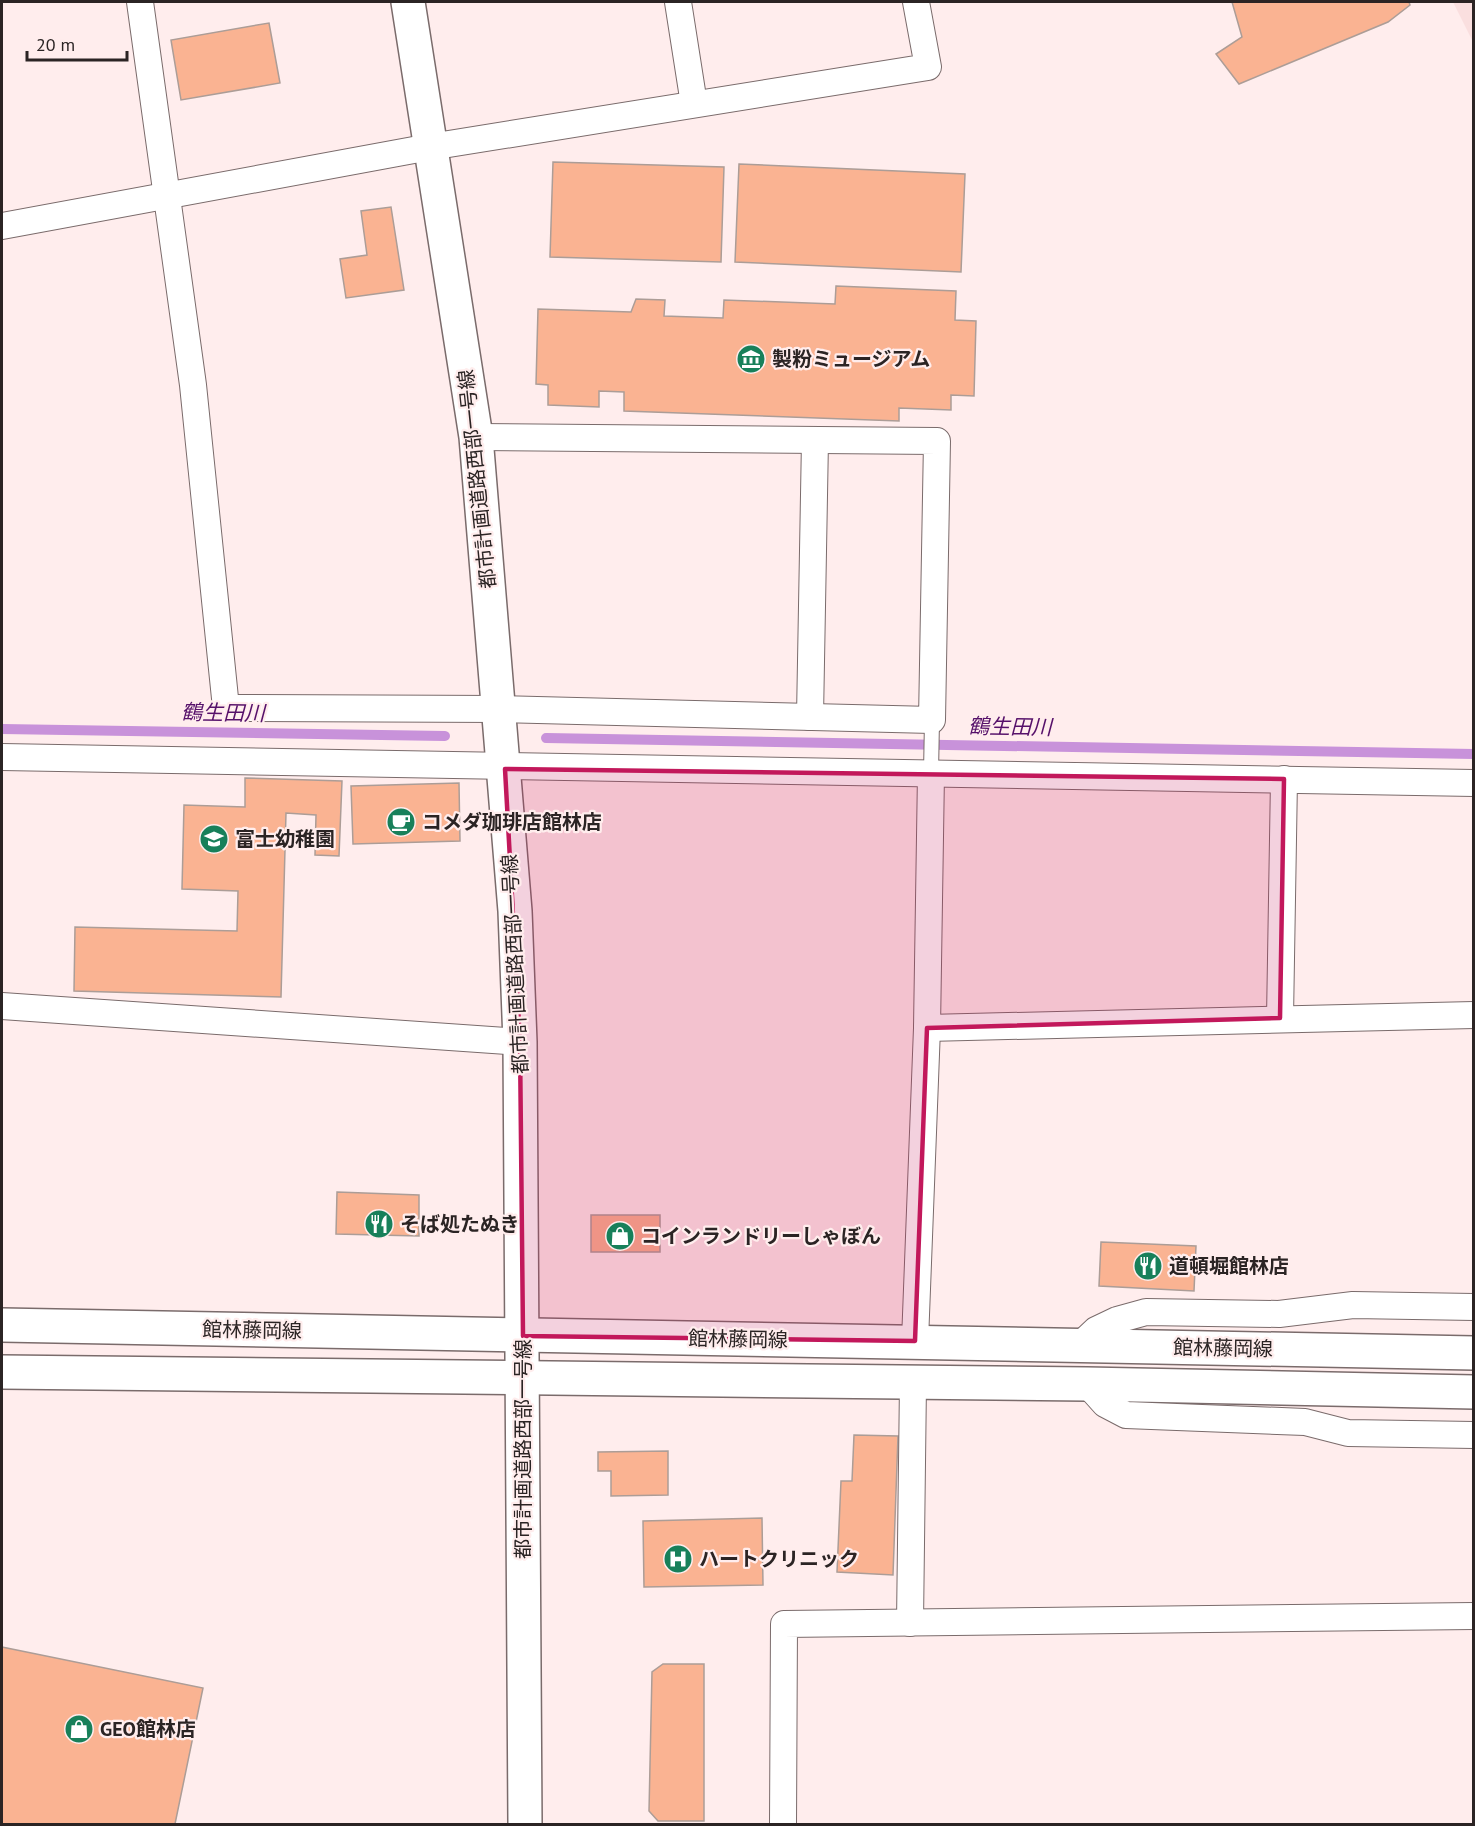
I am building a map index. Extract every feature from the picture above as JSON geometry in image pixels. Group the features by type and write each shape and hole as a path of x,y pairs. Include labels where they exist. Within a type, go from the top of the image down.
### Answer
{"main road":[{"name":"都市計画道路西部一号線","path":"408,2 476,437 505,769 520,1042 525,1824"},
{"name":"館林藤岡線","path":"2,1325 1473,1353"},
{"name":"館林藤岡線","path":"2,1372 1087,1384 1473,1392"}],"street":[{"path":"140,2 193,385 226,708 500,709 810,717 932,727 937,441 476,437"},
{"path":"678,2 694,104"},
{"path":"2,226 430,147 928,67 916,2"},
{"path":"810,717 814,440"},
{"path":"2,757 505,769 931,766 1284,779 1473,783"},
{"path":"915,1341 927,1028 931,766"},
{"path":"1280,1018 1284,779"},
{"path":"2,1006 520,1042"},
{"path":"927,1028 1473,1015"},
{"path":"1079,1346 1096,1330 1117,1320 1146,1312 1279,1314 1353,1305 1473,1306"},
{"path":"910,1623 913,1383"},
{"path":"1087,1384 1105,1404 1126,1415 1305,1422 1348,1433 1473,1435"},
{"path":"783,1824 784,1624 1473,1616"}],"lane":[{"path":"931,766 932,727"}],"highlighted area":[{"path":"505,769 1284,779 1280,1018 927,1028 915,1341 523,1336 520,1042"}],"shaded area":[{"path":"1453,2 1473,2 1473,42"}],"building":[{"path":"1232,2 1409,2 1410,5 1388,22 1239,84 1216,54 1242,37"},
{"path":"269,23 280,83 181,100 171,40"},
{"path":"553,162 724,167 721,262 550,257"},
{"path":"739,164 965,174 961,272 735,262"},
{"path":"391,207 404,290 346,298 340,259 367,255 361,211"},
{"path":"836,286 956,291 955,320 976,321 974,396 951,395 951,410 899,408 899,421 624,411 624,392 599,391 599,407 548,405 548,385 536,384 538,309 631,312 636,299 665,300 664,316 723,318 724,300 835,304"},
{"path":"245,778 342,781 339,856 315,855 316,815 286,813 281,997 74,991 75,927 237,931 238,891 182,889 184,805 245,807"},
{"path":"459,783 460,841 353,844 351,786"},
{"path":"337,1192 419,1195 419,1236 336,1234"},
{"path":"591,1215 660,1215 660,1252 591,1252"},
{"name":"道頓堀館林店","path":"1101,1242 1196,1246 1194,1291 1099,1286"},
{"path":"854,1435 898,1436 893,1575 837,1572 841,1481 852,1481"},
{"path":"668,1451 668,1495 611,1496 611,1471 598,1471 598,1452"},
{"path":"762,1518 763,1585 644,1587 643,1521"},
{"path":"2,1647 203,1688 175,1824 2,1824"},
{"path":"663,1664 704,1664 704,1821 658,1821 649,1811 652,1672"}],"waterway":[{"name":"鶴生田川","path":"2,729 445,736"},
{"name":"鶴生田川","path":"546,738 1474,754"}],"place":[{"name":"製粉ミュージアム","path":"751,359"},
{"name":"コメダ珈琲店館林店","path":"401,822"},
{"name":"富士幼稚園","path":"214,839"},
{"name":"そば処たぬき","path":"379,1224"},
{"name":"コインランドリーしゃぼん","path":"620,1236"},
{"name":"道頓堀館林店","path":"1148,1266"},
{"name":"ハートクリニック","path":"678,1559"},
{"name":"GEO館林店","path":"79,1729"}]}
